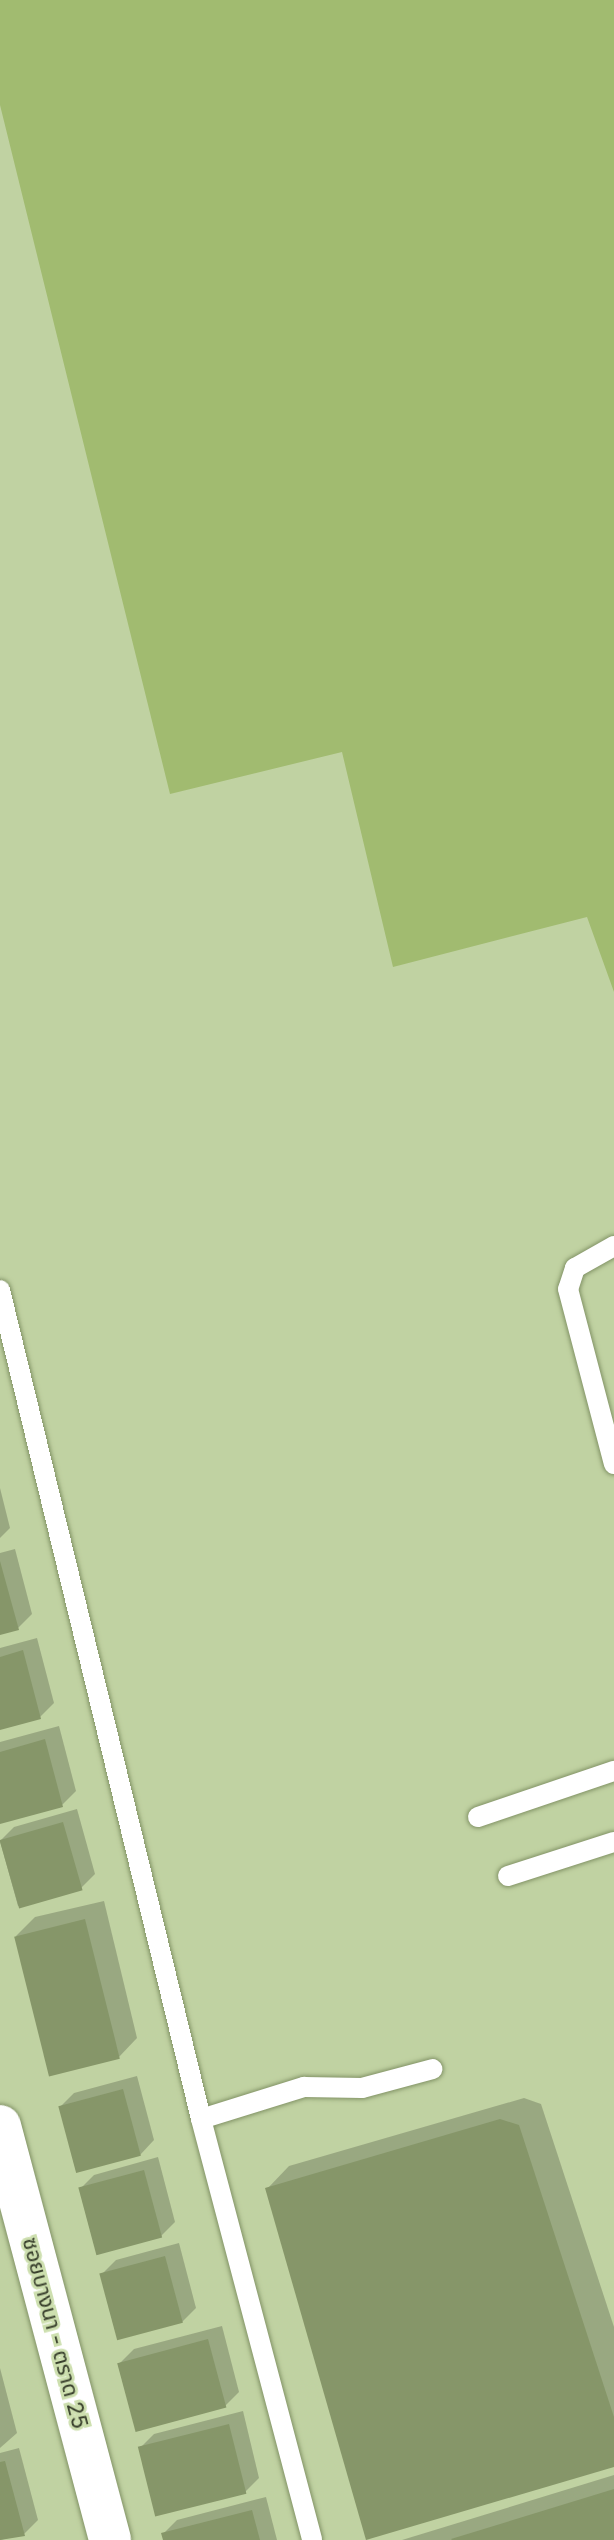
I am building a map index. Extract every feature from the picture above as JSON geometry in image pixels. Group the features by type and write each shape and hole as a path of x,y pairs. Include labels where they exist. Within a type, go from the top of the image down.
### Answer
{"street":[{"name":"ซอยบางนา - ตราด 25","path":"0,2126 110,2540"}],"lane":[{"path":"614,1246 575,1268 568,1289 614,1464"},
{"path":"0,1290 201,2119 312,2540"},
{"path":"478,1817 614,1771"},
{"path":"508,1876 614,1842"},
{"path":"201,2119 304,2087 362,2088 433,2069"}],"green space":[{"path":"0,0 614,0 614,992 587,917 393,967 342,752 170,794 0,105"}],"building":[{"path":"0,1561 19,1630 0,1635"},
{"path":"23,1650 41,1719 0,1730 0,1657"},
{"path":"45,1739 63,1807 0,1824 0,1752"},
{"path":"63,1822 83,1890 19,1908 0,1840"},
{"path":"85,1919 120,2059 49,2076 14,1937"},
{"path":"123,2089 141,2156 76,2173 58,2106"},
{"path":"500,2119 519,2125 614,2417 614,2467 366,2540 265,2188"},
{"path":"144,2170 162,2238 96,2255 78,2188"},
{"path":"165,2256 183,2323 117,2340 99,2274"},
{"path":"208,2339 226,2408 136,2432 117,2363"},
{"path":"229,2424 246,2494 155,2517 138,2447"},
{"path":"5,2461 25,2536 0,2540 0,2462"},
{"path":"614,2489 614,2540 451,2539"},
{"path":"252,2510 260,2540 163,2540 161,2533"}]}
